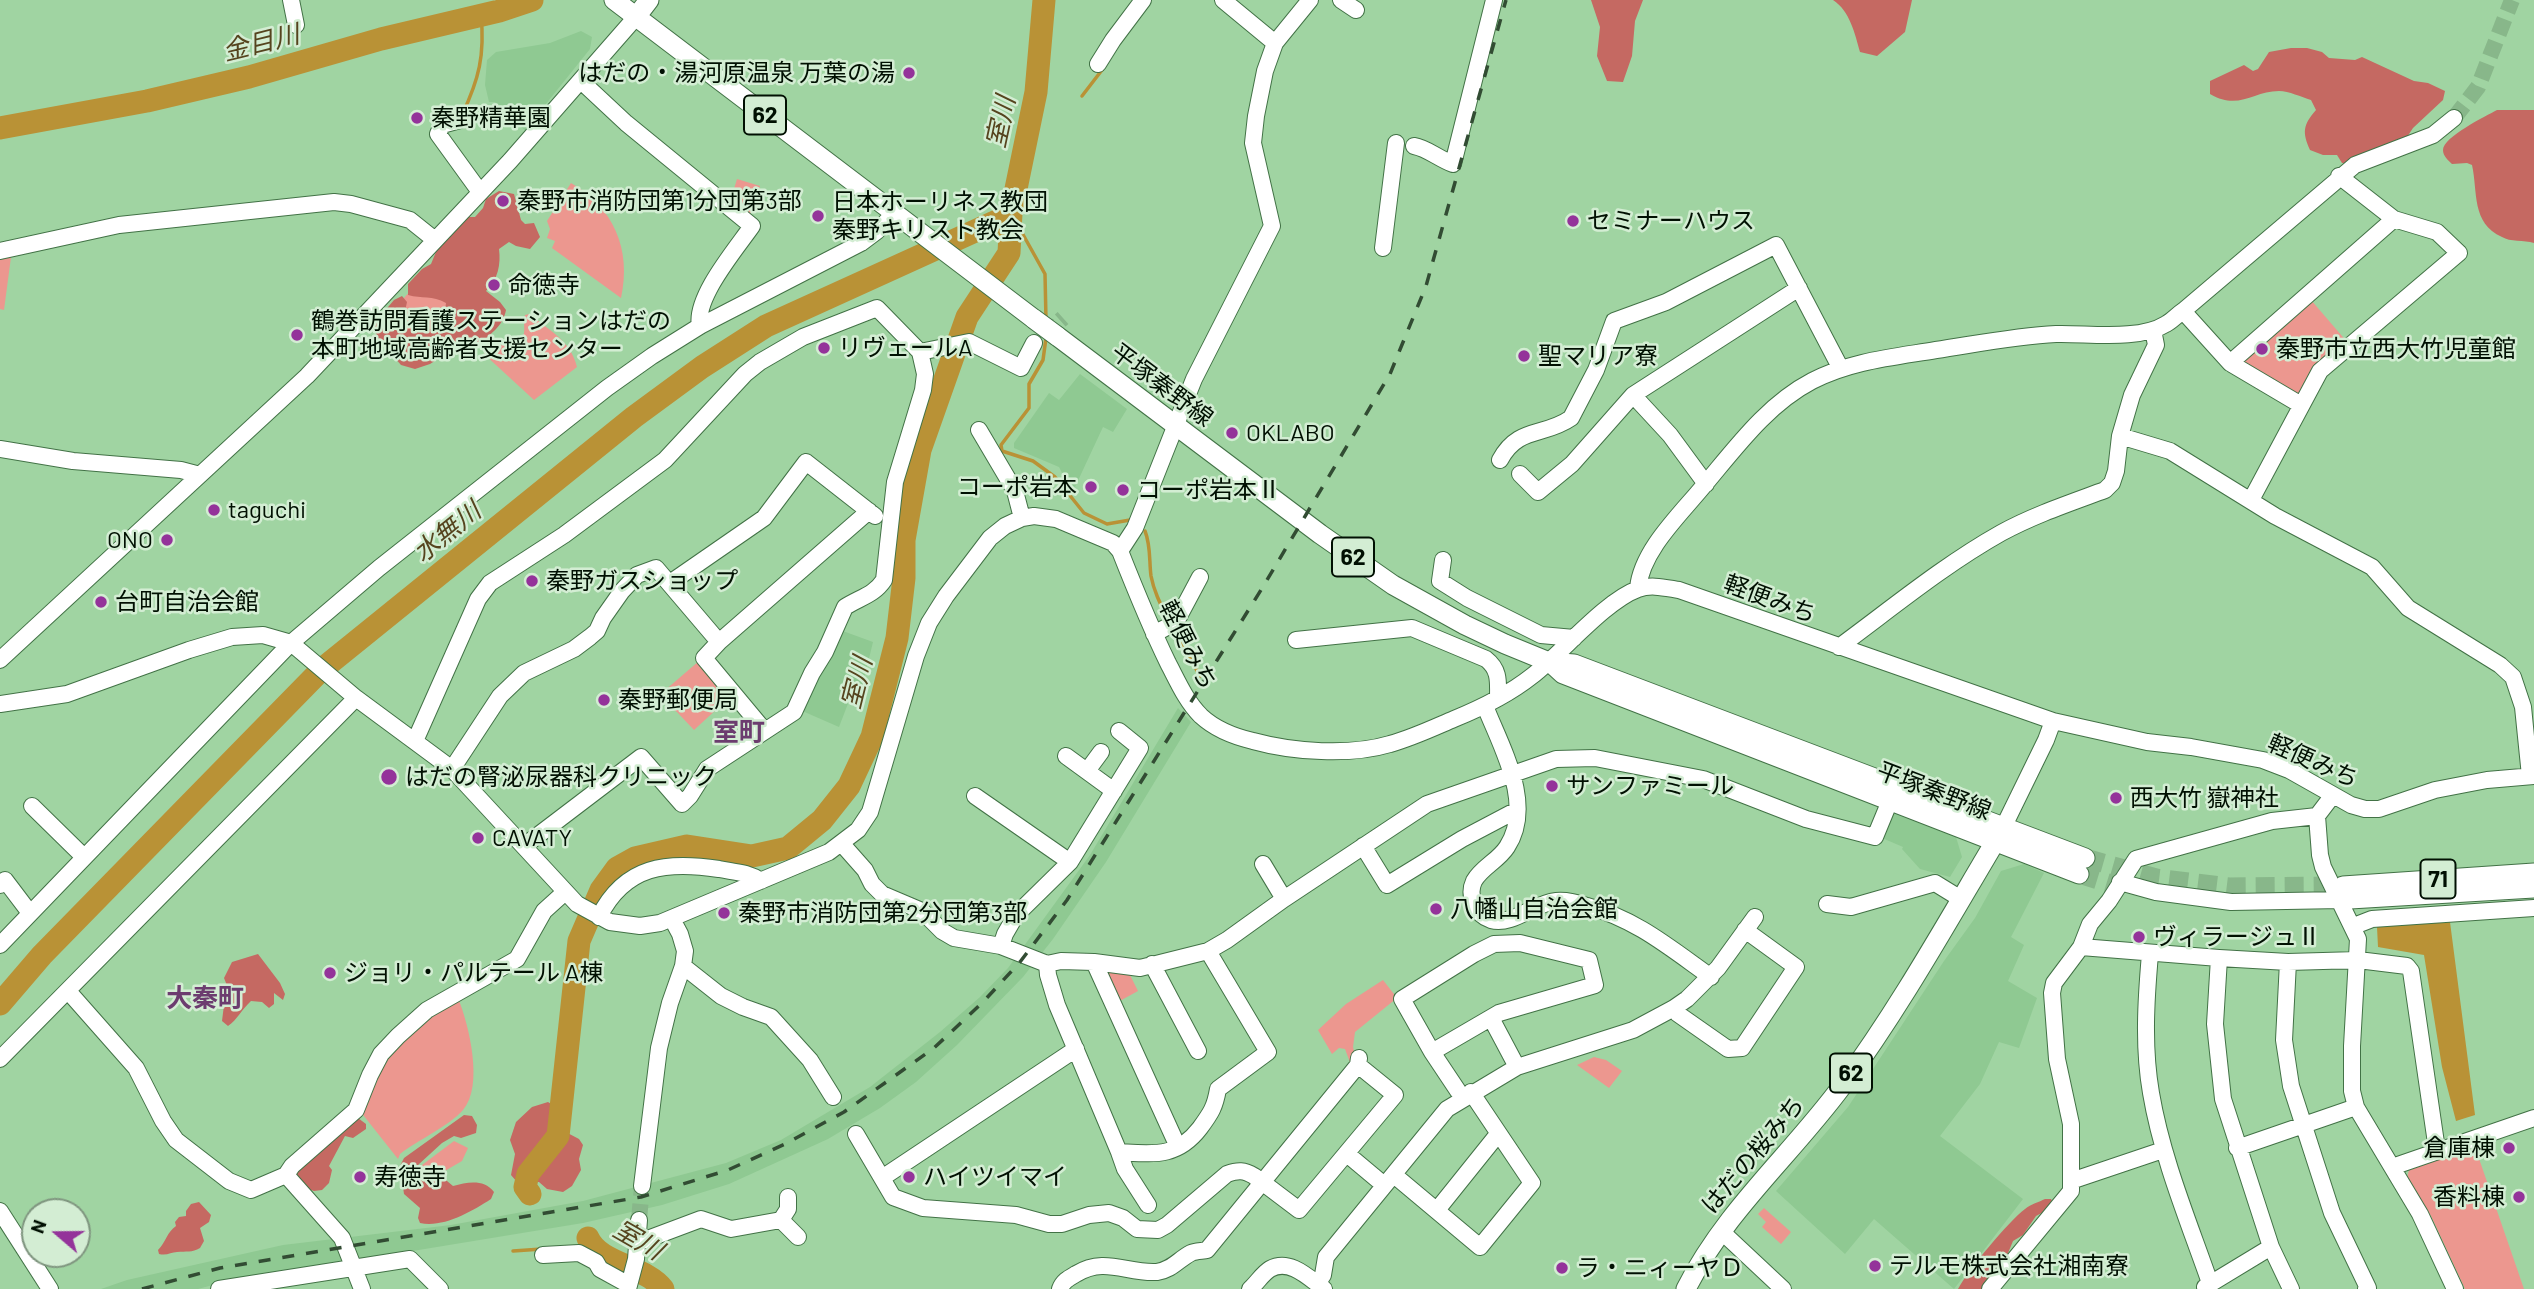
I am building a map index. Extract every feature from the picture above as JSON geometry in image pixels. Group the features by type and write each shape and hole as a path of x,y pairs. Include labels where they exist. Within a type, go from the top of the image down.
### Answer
{"main road":[{"path":"614,0 636,17 649,0"},
{"name":"62","path":"636,17 894,214"},
{"name":"平塚秦野線","path":"894,214 1320,534 1394,585 1465,625 1549,662 1563,674 2082,866"},
{"name":"はだの桜みち","path":"1686,1289 1721,1231 1840,1089 1873,1042 1999,834"},
{"name":"71","path":"2345,895 2534,873"},
{"name":"71","path":"2345,895 2534,888"}],"street":[{"path":"291,0 296,26"},
{"path":"1098,64 1143,0"},
{"path":"1223,0 1275,43"},
{"path":"0,704 67,694 232,637 263,635 293,644 354,696 452,769 565,892 577,904 598,917 620,924 640,926 660,923 829,852 858,830 870,812 916,656 929,624 946,596 990,538 1022,517 1056,519 1105,538 1120,551 1135,528 1194,379 1272,226 1254,143 1265,71 1275,43 1310,0"},
{"path":"1341,0 1356,10"},
{"path":"1414,146 1453,164 1494,0"},
{"path":"0,660 307,376 480,192 636,17"},
{"path":"581,81 626,123 752,226 705,294 698,319 700,326"},
{"path":"1638,588 1648,556 1756,424 1782,401 1812,381 1871,361 2017,337 2130,334 2166,325 2339,176 2365,160 2391,153 2433,135 2454,118"},
{"path":"460,120 442,125 438,134 480,192"},
{"path":"1383,248 1396,143"},
{"path":"2251,500 2320,371 2459,253 2437,232 2395,219 2339,176"},
{"path":"0,251 119,225 334,202 410,220 435,240"},
{"path":"0,945 293,644 379,568 607,388 700,326 861,243 894,214"},
{"path":"2230,363 2395,219"},
{"path":"1500,460 1509,445 1520,437 1570,418 1596,370 1614,321 1619,317 1666,302 1776,245 1841,369"},
{"path":"1520,474 1538,492 1572,464 1633,395 1799,288"},
{"path":"415,741 478,598 491,583 564,535 665,460 745,374 760,362 803,337 877,308 920,352 925,374 923,390 895,482 887,569 878,590 845,607 794,712 707,769 682,804 641,757 524,846"},
{"path":"2183,311 2230,363 2301,405"},
{"path":"1839,647 1958,560 2001,534 2037,516 2105,489 2112,483 2120,436 2137,382 2156,345 2153,330"},
{"path":"920,352 969,341 1021,368 1034,343"},
{"path":"1633,395 1670,435 1706,484"},
{"path":"979,430 1014,491 1022,517"},
{"path":"2120,436 2170,451 2275,516 2372,567 2408,608 2500,664 2513,677 2523,708 2532,776"},
{"path":"0,449 73,461 181,470 200,475"},
{"path":"670,583 764,518 810,456 869,511 882,521 890,522"},
{"path":"764,730 704,658 869,511"},
{"name":"軽便みち","path":"1120,551 1165,628 1185,697 1203,718 1219,729 1272,746 1311,751 1351,750 1387,745 1492,702 1531,677 1615,602 1638,588 1657,586 1679,590 2053,721 2147,742 2263,760 2289,770 2351,805 2379,809 2435,790 2487,780 2532,776"},
{"path":"1443,560 1440,581 1467,598 1541,635 1574,638"},
{"path":"452,769 500,696 524,673 574,649 597,631 622,591 637,575 656,568 719,642"},
{"path":"1165,628 1200,576"},
{"path":"1296,640 1412,628 1493,664 1498,677 1492,702 1516,792 1517,823 1508,846 1473,883 1473,902 1480,915 1504,921 1546,902 1559,900 1601,910 1633,922 1710,977"},
{"path":"0,1059 354,696"},
{"path":"1999,834 2053,721"},
{"path":"1001,946 1016,915 1070,862 1140,748 1119,731"},
{"path":"1087,771 1101,752"},
{"path":"1066,756 1114,791"},
{"path":"842,844 882,894 922,911 942,931 954,938 1001,946 1047,964 1061,961 1094,962 1140,968 1208,951 1427,804 1556,758 1595,758 1703,779 1806,819 1875,837 1893,794"},
{"path":"2333,795 2317,816 2323,867 2345,895 2358,939 2351,1046 2352,1091 2356,1107 2420,1214 2455,1289"},
{"path":"975,796 1070,862"},
{"path":"32,806 84,857"},
{"path":"1363,846 1387,885 1517,810"},
{"path":"1990,1289 2071,1191 2071,1124 2057,1059 2052,993 2054,983 2081,947 2090,924 2109,901 2136,859 2272,821 2317,816"},
{"path":"1263,864 1284,899"},
{"path":"598,917 620,887 654,869 668,865 694,865 750,874 761,881"},
{"path":"0,885 5,880 30,913"},
{"path":"2120,882 2156,892 2231,902 2345,895"},
{"path":"1827,904 1850,907 1935,883 1961,898"},
{"path":"68,991 136,1068 163,1121 183,1147 245,1189 259,1189 286,1175 292,1166 356,1110 381,1054 427,1010 517,959 544,911 565,892"},
{"path":"2354,926 2372,919 2534,908"},
{"path":"642,1185 659,1048 683,966 683,943 672,919"},
{"path":"1250,1289 1270,1269 1284,1266 1294,1268 1321,1287 1326,1257 1392,1183 1447,1109 1464,1092 1517,1067 1633,1030 1674,1009 1710,977 1750,924 1797,967 1742,1048 1728,1049 1674,1009"},
{"path":"1347,1154 1437,1210 1480,1247 1532,1183 1498,1134 1432,1052 1402,999 1494,944 1520,943 1589,960 1595,985 1499,1013 1432,1052"},
{"path":"2081,947 2288,962 2358,960 2407,966 2411,971 2437,1150"},
{"path":"1119,1152 1152,1154 1188,1144 1215,1109 1218,1089 1268,1052 1208,951"},
{"path":"2150,954 2146,1041 2151,1093 2163,1150 2207,1286 2271,1247"},
{"path":"2219,958 2215,1024 2223,1099 2271,1247 2291,1289"},
{"path":"1094,962 1178,1147"},
{"path":"2288,962 2285,1053 2291,1086 2332,1213 2368,1288 2366,1289"},
{"path":"1047,964 1057,1005 1125,1169 1148,1205"},
{"path":"1152,964 1198,1051"},
{"path":"683,966 721,996 771,1017 810,1060 833,1097"},
{"path":"1491,1018 1517,1067"},
{"path":"882,1178 1076,1048"},
{"path":"856,1134 891,1196 923,1208 1016,1215 1049,1224 1062,1224 1109,1213 1123,1217 1137,1229 1149,1231 1167,1225 1227,1174 1237,1171 1247,1171 1262,1181 1299,1210 1395,1096 1358,1061 1262,1181 1208,1250 1191,1253 1176,1265 1159,1272 1114,1265 1098,1266 1079,1272 1063,1283 1060,1289"},
{"path":"2237,1147 2356,1107"},
{"path":"2392,1167 2534,1118"},
{"path":"1437,1210 1498,1134"},
{"path":"2071,1181 2163,1150"},
{"path":"286,1175 342,1238 362,1289"},
{"path":"636,1251 701,1219 731,1229 781,1220 788,1209 788,1197"},
{"path":"0,1211 50,1289"},
{"path":"543,1255 579,1253 596,1262 600,1269 629,1284 639,1220"},
{"path":"781,1220 798,1237"},
{"path":"1721,1231 1783,1289"},
{"path":"219,1289 410,1259 440,1289"}],"shaded area":[{"path":"1035,0 1048,0 1042,95 1032,92 1038,31"},
{"path":"1591,0 1643,0 1635,21 1632,56 1623,82 1607,81 1597,56 1600,27"},
{"path":"1833,0 1912,0 1905,32 1877,56 1860,52 1848,17"},
{"path":"581,31 592,37 590,49 525,130 495,102 489,102 485,85 487,60 496,52 550,43"},
{"path":"2307,48 2322,52 2329,58 2355,60 2362,57 2414,81 2428,83 2445,91 2443,100 2413,128 2405,140 2353,164 2342,163 2337,155 2323,155 2310,150 2305,133 2308,120 2316,110 2311,100 2279,91 2238,101 2220,99 2210,94 2210,81 2244,65 2253,71 2258,69 2269,52"},
{"path":"2497,110 2534,110 2534,243 2505,239 2485,224 2478,206 2472,165 2452,164 2443,152 2445,145 2457,133"},
{"path":"737,179 760,186 749,218 730,202"},
{"path":"571,183 598,204 616,231 624,263 621,298 552,248 555,241 547,238 550,229 547,221"},
{"path":"499,191 514,194 521,220 525,224 534,223 540,237 530,249 509,242 499,249 498,272 486,291 506,310 502,322 479,346 461,344 430,364 415,369 401,365 380,341 372,326 394,300 402,296 407,302 404,316 407,329 433,329 444,319 446,303 408,295 408,284 422,269 431,264 438,247 465,217 475,217 483,208 486,199"},
{"path":"11,257 4,310 0,309 0,259"},
{"path":"438,261 470,295 410,361 378,326"},
{"path":"2311,300 2348,343 2302,395 2297,397 2240,366 2240,359"},
{"path":"529,314 564,343 577,367 534,400 484,354 491,345 519,341 524,333 525,315"},
{"path":"1080,374 1127,409 1113,432 1103,427 1075,487 1067,483 1059,467 1014,448 1014,443 1049,393 1059,400"},
{"path":"840,630 873,642 858,704 849,701 839,727 800,710"},
{"path":"699,661 730,697 694,730 677,712 656,698"},
{"path":"1178,708 1191,722 1106,862 1023,977 957,1045 916,1082 880,1108 828,1139 729,1184 662,1205 583,1223 224,1282 198,1289 101,1289 127,1280 283,1245 451,1225 583,1201 726,1163 781,1140 870,1087 940,1032 1008,968 1090,855"},
{"path":"1892,813 1956,837 1962,857 1950,877 1920,869 1903,847 1882,838"},
{"path":"2024,864 2044,873 2011,937 2024,945 2008,981 2037,998 2019,1048 1999,1042 1980,1084 1940,1136 2023,1199 1954,1289 1874,1219 1845,1254 1776,1191 1848,1107 1975,918 2001,871"},
{"path":"2450,922 2475,1115 2456,1121 2442,1067 2424,955 2378,947 2377,927"},
{"path":"258,954 280,983 285,994 283,1000 274,993 274,1004 269,1008 262,1002 251,1001 228,1026 222,1021 224,1005 228,1000 228,988 224,978 232,962"},
{"path":"1106,968 1129,973 1138,991 1116,1003"},
{"path":"1383,980 1397,998 1355,1032 1353,1047 1356,1060 1351,1065 1345,1049 1339,1048 1332,1054 1318,1030 1346,1004"},
{"path":"458,998 470,1039 474,1071 469,1099 457,1116 400,1154 398,1159 360,1111 381,1061 412,1028"},
{"path":"1594,1057 1606,1060 1622,1071 1609,1088 1577,1065"},
{"path":"548,1102 559,1109 558,1128 579,1139 583,1145 579,1159 581,1170 572,1186 563,1192 547,1189 539,1182 517,1182 511,1175 515,1154 510,1140 516,1122 532,1107"},
{"path":"464,1115 472,1116 477,1125 476,1133 461,1138 454,1136 418,1165 429,1180 441,1176 453,1186 481,1183 494,1192 491,1199 457,1218 438,1223 420,1223 420,1208 404,1194 400,1166 404,1158"},
{"path":"358,1118 366,1124 366,1129 353,1138 345,1136 329,1166 332,1170 329,1183 322,1190 314,1191 303,1187 293,1171"},
{"path":"454,1141 468,1148 462,1161 431,1179 422,1165"},
{"path":"2475,1147 2524,1289 2465,1289 2431,1216 2407,1178 2409,1170"},
{"path":"2051,1199 2053,1203 2049,1209 2036,1216 2023,1235 2013,1241 2006,1258 1986,1280 1982,1289 1958,1289 2009,1224 2027,1207"},
{"path":"199,1202 211,1215 209,1222 200,1228 204,1241 200,1248 159,1254 158,1250 176,1226 175,1222 179,1217 186,1216 191,1204"},
{"path":"1764,1208 1791,1232 1781,1244 1762,1227 1766,1222 1758,1214"}],"waterway":[{"name":"金目川","path":"0,128 147,101 249,77 532,0"},
{"name":"室川","path":"530,1194 525,1187 528,1174 558,1136 579,941 601,890 617,868 635,858 687,846 752,856 788,848 822,820 849,786 872,737 897,638 904,578 904,540 920,450 967,317 1009,253 1011,213 1036,92 1044,0"},
{"path":"462,115 473,90 479,66 481,15"},
{"path":"1082,96 1102,70"},
{"path":"1011,213 1045,274 1046,320"},
{"name":"水無川","path":"0,1004 42,955 321,670 634,417 702,367 766,326 1011,213"},
{"path":"1046,338 1043,360 1029,384 1029,408 1001,445 1002,451 1033,461 1055,477 1084,513 1107,524 1130,520"},
{"path":"1145,531 1152,582 1168,619"},
{"path":"1173,629 1200,676"},
{"name":"室川","path":"588,1238 602,1254 646,1275 663,1289"},
{"path":"581,1248 592,1247"},
{"path":"513,1251 542,1249"}],"tunnel":[{"path":"2454,118 2478,87 2512,0"},
{"path":"1040,328 1053,327 1063,318"},
{"path":"2085,858 2156,878 2229,887 2343,886"},
{"path":"2079,874 2134,891"},
{"path":"639,1220 642,1186"}],"railway":[{"path":"142,1289 220,1268 641,1197 728,1170 785,1144 844,1112 934,1048 983,1002 1020,962 1067,900 1261,590 1390,374 1426,286 1506,0"}],"place":[{"name":"はだの・湯河原温泉 万葉の湯","path":"909,73"},
{"name":"秦野精華園","path":"417,118"},
{"name":"秦野市消防団第1分団第3部","path":"503,201"},
{"name":"日本ホーリネス教団 秦野キリスト教会","path":"818,216"},
{"name":"セミナーハウス","path":"1573,221"},
{"name":"命徳寺","path":"494,285"},
{"name":"鶴巻訪問看護ステーションはだの 本町地域高齢者支援センター","path":"297,335"},
{"name":"リヴェールA","path":"824,348"},
{"name":"秦野市立西大竹児童館","path":"2262,349"},
{"name":"聖マリア寮","path":"1524,356"},
{"name":"OKLABO","path":"1232,433"},
{"name":"コーポ岩本","path":"1091,487"},
{"name":"コーポ岩本Ⅱ","path":"1123,490"},
{"name":"taguchi","path":"214,510"},
{"name":"ONO","path":"167,540"},
{"name":"秦野ガスショップ","path":"532,581"},
{"name":"台町自治会館","path":"101,602"},
{"name":"秦野郵便局","path":"604,700"},
{"name":"はだの腎泌尿器科クリニック","path":"389,777"},
{"name":"サンファミール","path":"1552,786"},
{"name":"西大竹 嶽神社","path":"2116,798"},
{"name":"CAVATY","path":"478,838"},
{"name":"八幡山自治会館","path":"1436,909"},
{"name":"秦野市消防団第2分団第3部","path":"724,913"},
{"name":"ヴィラージュⅡ","path":"2139,937"},
{"name":"ジョリ・パルテール A棟","path":"330,973"},
{"name":"倉庫棟","path":"2509,1148"},
{"name":"寿徳寺","path":"360,1177"},
{"name":"ハイツイマイ","path":"909,1177"},
{"name":"香料棟","path":"2519,1197"},
{"name":"テルモ株式会社湘南寮","path":"1875,1266"},
{"name":"ラ・ニィーヤＤ","path":"1562,1268"}],"district":[{"name":"室町","path":"739,732"},
{"name":"大秦町","path":"205,998"}]}
